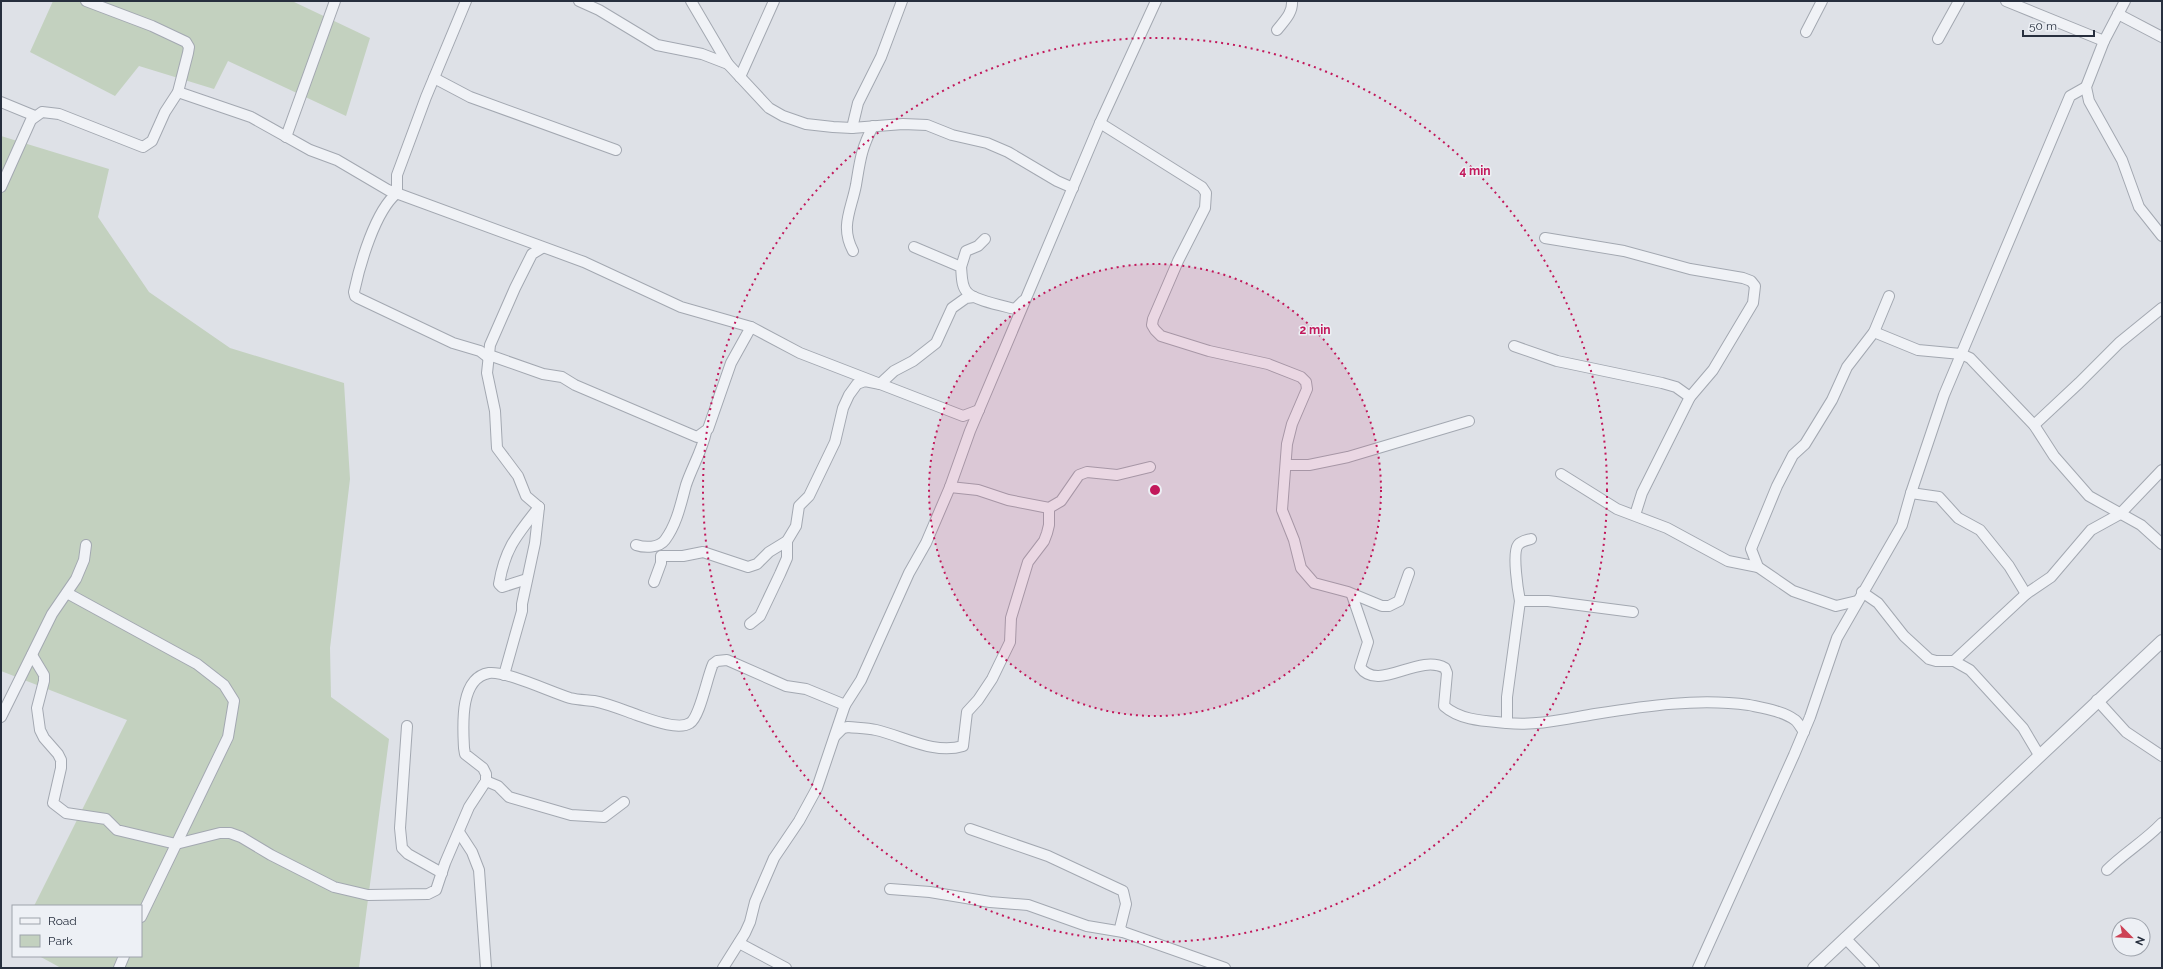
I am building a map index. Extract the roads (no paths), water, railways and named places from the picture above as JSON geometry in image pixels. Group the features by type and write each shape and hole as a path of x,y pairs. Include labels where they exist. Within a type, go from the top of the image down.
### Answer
{"street":[{"path":"1,187 28,128 35,116 42,112 59,114 143,147 152,141 165,112 178,92 188,53 186,42 152,26 86,1"},
{"path":"286,137 336,1"},
{"path":"466,1 434,78 391,194 371,237 358,274 354,296 453,344 490,353 543,374 562,377 575,385 691,436 697,437 706,432"},
{"path":"579,1 599,10 657,45 702,54 728,64"},
{"path":"691,1 728,64 769,108 783,116 806,124 852,128 903,124 927,125 952,135 987,142 1008,152 1057,181 1073,188"},
{"path":"740,77 774,1"},
{"path":"852,128 858,103 881,57 902,1"},
{"path":"723,968 750,922 755,902 774,858 799,821 817,788 846,705 861,680 950,487 970,431 1100,123 1156,1"},
{"path":"1277,30 1288,16 1292,8 1292,1"},
{"path":"1806,32 1822,1"},
{"path":"1938,39 1959,1"},
{"path":"2006,1 2104,41"},
{"path":"2124,1 2104,41 2086,87 2089,101 2122,160 2139,207 2162,236"},
{"path":"2118,14 2162,37"},
{"path":"434,78 470,97 616,150"},
{"path":"1698,968 1804,732 1837,638 1902,525 1944,396 2070,96 2086,87"},
{"path":"178,92 217,107 238,112 310,150 337,160 391,194 584,262 681,307 751,327 800,353 963,416 979,410"},
{"path":"2070,96 2089,101"},
{"path":"1,102 35,116"},
{"path":"1100,123 1202,187 1206,193 1205,208 1178,261 1152,325 1154,330 1161,336 1209,351 1268,364 1301,377 1306,382 1307,389 1292,424 1287,444 1282,510 1294,540 1301,568 1314,583 1348,592 1352,595 1382,606 1395,604 1399,601 1409,573"},
{"path":"853,251 847,240 846,222 856,186 859,159 873,126"},
{"path":"1545,238 1624,251 1690,269 1743,278 1750,281 1755,286 1753,303 1713,370 1690,397 1642,493 1635,515"},
{"path":"984,239 978,246 966,251 961,267 963,285 967,293 974,297 1015,309 1021,304 1030,289"},
{"path":"539,507 526,496 518,476 497,448 495,411 487,380 490,353 528,259 532,254 542,248"},
{"path":"914,248 961,267"},
{"path":"1741,564 1751,549 1777,486 1793,455 1805,444 1832,400 1847,367 1874,332 1889,296"},
{"path":"880,384 894,371 913,361 936,343 952,308 966,298 974,297"},
{"path":"2034,425 2080,383 2119,343 2162,308"},
{"path":"654,582 661,563 665,540 675,520 686,484 703,445 706,432 731,363 751,327"},
{"path":"1874,332 1918,350 1961,354 1976,363 2034,425 2054,456 2089,496 2141,525 2162,544"},
{"path":"1514,346 1557,361 1662,383 1676,388 1690,397"},
{"path":"661,556 683,556 703,552 748,567 757,564 769,552 787,541 796,526 799,506 809,496 835,442 843,408 849,394 857,384 865,381 880,384"},
{"path":"963,416 970,431"},
{"path":"1286,465 1309,466 1348,457 1469,421"},
{"path":"950,487 978,490 1008,500 1049,508 1061,501 1079,475 1087,472 1117,475 1150,466"},
{"path":"1954,661 2026,594 2051,577 2091,530 2120,514 2162,470"},
{"path":"1561,474 1606,503 1667,528 1728,561 1758,567 1793,592 1836,606 1860,597 1878,603 1904,636 1928,659 1936,661 1954,661 1970,670 2023,728 2040,754"},
{"path":"1911,494 1939,497 1958,518 1980,530 2005,560 2026,594"},
{"path":"527,579 502,587 499,584 502,562 507,551 517,534 539,507"},
{"path":"504,675 519,625 535,542 539,507"},
{"path":"835,736 844,728 848,727 875,730 922,744 947,748 963,746 967,712 992,679 1010,642 1011,618 1028,562 1044,541 1047,533 1049,525 1049,508"},
{"path":"1507,723 1507,697 1520,601 1517,589 1515,550 1522,542 1532,539"},
{"path":"636,545 649,547 657,545 665,540"},
{"path":"750,624 760,616 780,574 787,558 787,541"},
{"path":"1,717 52,614 76,579 84,560 86,545"},
{"path":"1751,549 1758,567"},
{"path":"67,593 197,664 224,685 234,701 228,737 142,915"},
{"path":"1352,595 1368,642 1360,667 1364,672 1370,675 1384,676 1414,666 1431,664 1440,665 1445,668 1447,673 1444,706 1450,711 1476,720 1528,725 1652,705 1693,702 1738,704 1764,708 1795,720 1804,732"},
{"path":"1520,601 1548,600 1633,612"},
{"path":"1836,606 1845,622"},
{"path":"1814,968 2097,700 2162,641"},
{"path":"32,655 44,675 44,681 37,708 40,730 44,738 58,754 61,760 61,768 53,803 66,813 106,819 117,830 176,844 220,832 230,833 247,840 271,855 334,887 368,896 433,893 439,885 453,844 469,806 486,781 486,774 483,768 465,754 462,720 468,693 481,676 489,673 504,675 571,698 612,706 656,721 677,726 690,723 694,719 712,664 722,659 731,661 786,686 806,689 846,705"},
{"path":"2097,700 2126,732 2162,756"},
{"path":"1795,720 1810,717"},
{"path":"407,726 400,828 402,848 408,854 442,873"},
{"path":"486,781 498,786 509,797 565,814 604,817 624,802"},
{"path":"2106,870 2152,834 2162,823"},
{"path":"970,829 1048,856 1123,891 1126,904 1120,928 1123,932"},
{"path":"459,832 465,844 472,852 479,870 486,968"},
{"path":"453,844 465,844"},
{"path":"890,889 930,892 990,902 1028,906 1087,926 1123,932 1226,968"},
{"path":"1845,938 1874,968"},
{"path":"739,943 786,968"},
{"path":"119,968 124,957"}]}
